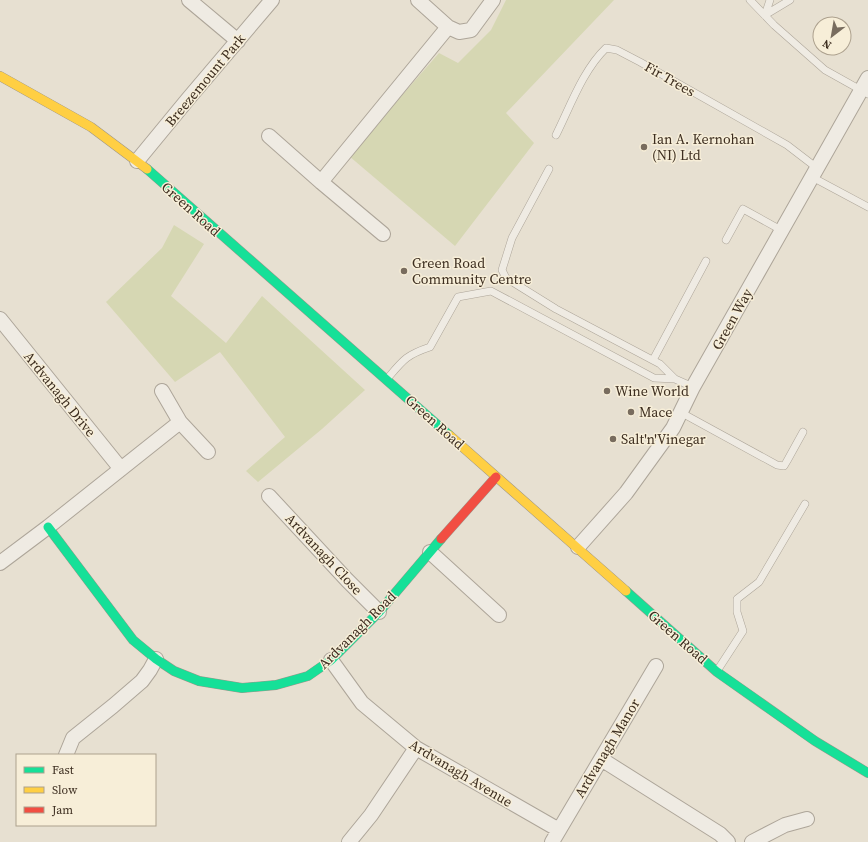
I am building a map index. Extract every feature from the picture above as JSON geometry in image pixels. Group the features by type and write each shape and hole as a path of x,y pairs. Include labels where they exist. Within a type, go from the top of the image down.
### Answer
{"street":[{"path":"189,0 238,41"},
{"name":"Breezemount Park","path":"137,161 272,0"},
{"path":"418,0 448,27 459,32 471,30 493,0"},
{"path":"321,182 448,27"},
{"name":"Green Road","path":"0,76 91,127 137,161 387,379 496,477 578,547 717,672 815,741 868,773"},
{"name":"Green Way","path":"578,547 626,493 672,428 814,172 864,92 868,78"},
{"path":"269,136 383,234"},
{"name":"Ardvanagh Drive","path":"0,318 121,469"},
{"path":"162,391 180,422 208,452"},
{"path":"0,563 48,527 180,422"},
{"name":"Ardvanagh Road","path":"48,527 133,640 156,659 174,671 199,681 242,688 276,685 308,676 331,660 379,612 496,477"},
{"name":"Ardvanagh Close","path":"270,496 347,580 379,612"},
{"path":"430,552 499,614"},
{"path":"66,754 73,738 142,681 156,659"},
{"name":"Ardvanagh Avenue","path":"331,660 362,703 416,748 559,830"},
{"name":"Ardvanagh Manor","path":"559,830 656,666"},
{"path":"349,842 416,748"},
{"path":"600,759 720,834 728,842"},
{"path":"752,842 785,825 807,819"},
{"path":"552,842 559,830"}],"lane":[{"path":"750,0 765,16 825,70 864,92"},
{"path":"765,16 770,0"},
{"path":"765,16 790,0"},
{"name":"Fir Trees","path":"556,135 585,77 598,56 606,48 617,50 640,62 787,145 814,172"},
{"path":"549,169 512,238 502,270 506,278 556,309 660,364 675,379"},
{"path":"814,172 868,207"},
{"path":"726,240 743,209 781,230"},
{"path":"653,360 706,262"},
{"path":"387,379 403,360 413,353 430,348 458,297 491,291 654,378 675,379 694,387"},
{"path":"680,412 781,466 784,466 787,462 803,432"},
{"path":"717,672 743,631 738,612 737,599 759,582 805,504"}],"green space":[{"path":"506,0 614,0 506,113 534,143 455,246 349,156 439,53 458,63 491,30"},
{"path":"174,225 204,244 171,296 226,343 262,296 365,390 322,429 258,482 246,471 285,437 220,352 175,382 106,302 162,248"}],"traffic: fast":[{"path":"147,169 449,435"},
{"path":"48,527 133,640 156,659 174,671 199,681 242,688 276,685 308,676 331,660 379,612 441,539"},
{"path":"626,591 717,672 815,741 868,773"}],"traffic: slow":[{"path":"0,76 91,127 147,169"},
{"path":"449,435 626,591"}],"traffic: jam":[{"path":"441,539 496,477"}],"place":[{"name":"Ian A. Kernohan (NI) Ltd","path":"644,147"},
{"name":"Green Road Community Centre","path":"404,271"},
{"name":"Wine World","path":"607,391"},
{"name":"Mace","path":"631,412"},
{"name":"Salt'n'Vinegar","path":"613,439"}]}
